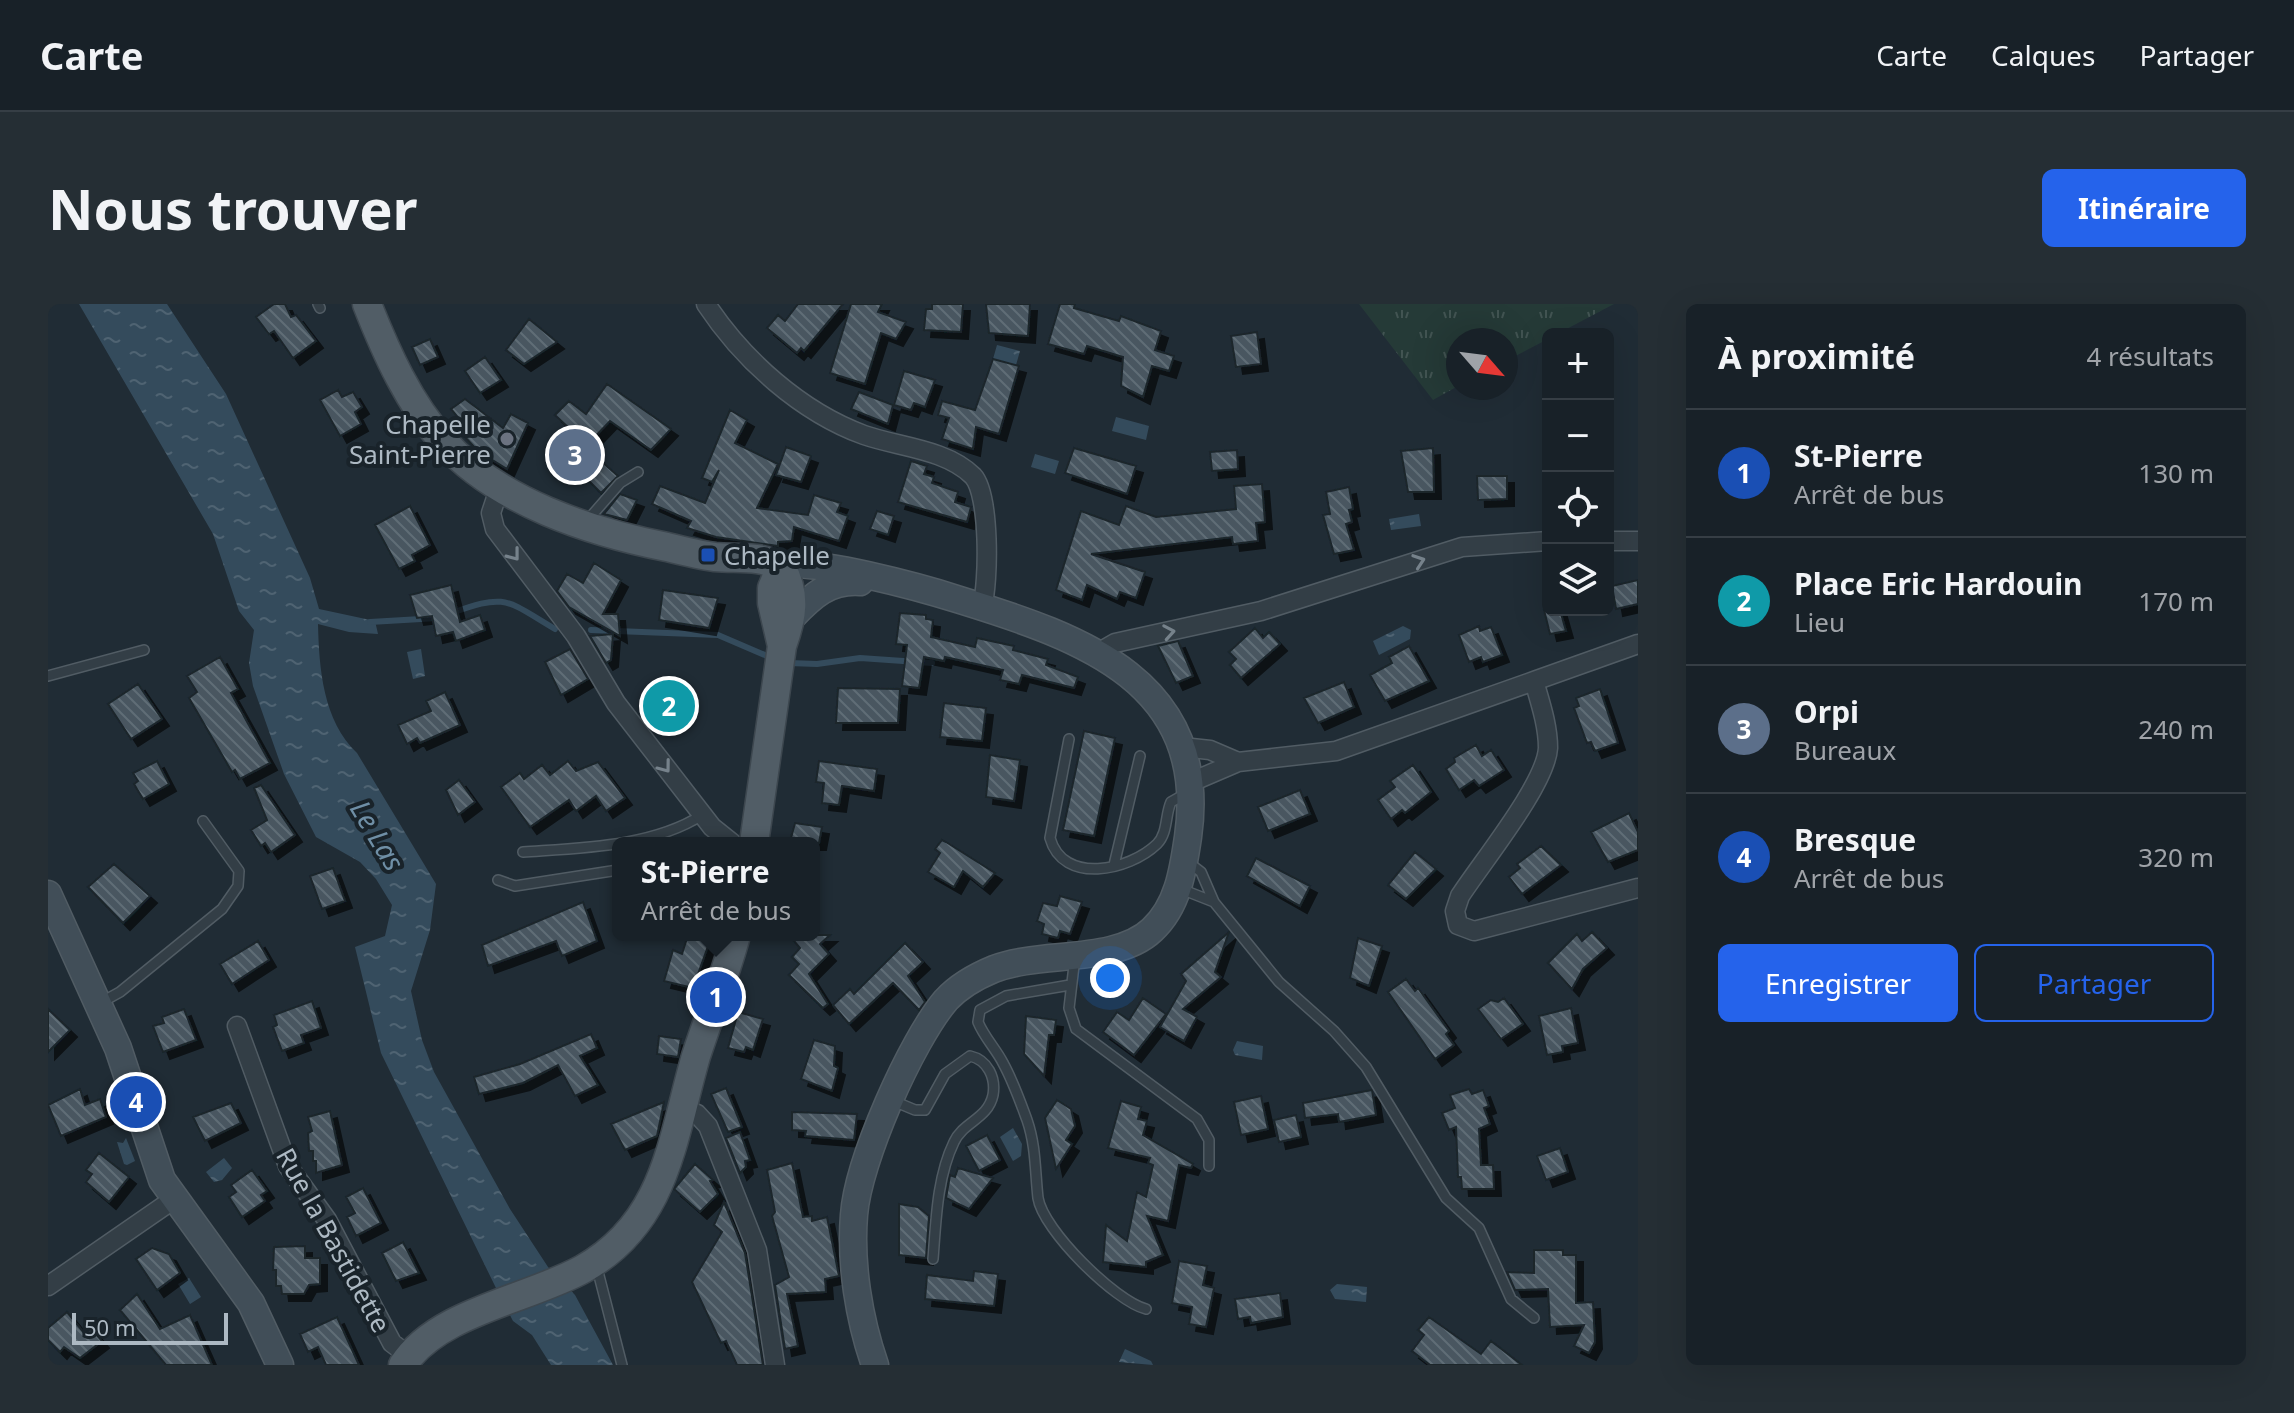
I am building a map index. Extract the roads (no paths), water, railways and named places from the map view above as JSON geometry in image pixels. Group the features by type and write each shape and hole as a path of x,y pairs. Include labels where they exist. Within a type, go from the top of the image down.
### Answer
{"main road":[{"path":"367,304 396,371 434,431 470,467 500,486 584,524 721,561 764,560 781,573 782,646 755,837"},
{"path":"721,561 757,586 782,610"},
{"path":"406,1361 442,1330 588,1266 622,1239 649,1206 666,1171 734,941"}],"street":[{"path":"706,304 764,372 793,394 862,435 931,454 974,477 980,485 984,509 982,607"},
{"path":"500,486 491,513 495,529 576,636 609,692 718,837"},
{"path":"1096,654 1115,643 1261,611 1462,547 1542,541"},
{"path":"1614,541 1638,541"},
{"path":"781,573 792,563 853,572 982,607 1096,654 1129,673 1160,701 1182,747 1190,788 1184,861 1177,889 1168,913 1148,934 1121,946 994,969 953,993 930,1025 891,1100 864,1166 853,1221 858,1292 875,1365"},
{"path":"781,573 903,586"},
{"path":"782,610 842,581"},
{"path":"1190,788 1238,762 1336,751 1638,644"},
{"path":"1534,681 1547,740 1545,762 1535,783 1460,896 1455,911 1458,925 1474,931 1638,888"},
{"path":"1182,747 1210,750 1238,762"},
{"path":"48,894 100,1003 159,1170 174,1199 251,1303 280,1365"},
{"name":"Rue la Bastidette","path":"237,1026 288,1166 327,1220 392,1343 406,1361"},
{"path":"683,1108 697,1114 708,1126 755,1244 775,1365"},
{"path":"48,1286 174,1199"}],"lane":[{"path":"584,524 620,483 638,472"},
{"path":"48,676 144,650"},
{"path":"1069,739 1052,816 1053,850 1070,864 1081,868 1114,865 1137,857 1156,844 1165,828 1171,802 1190,788"},
{"path":"1114,865 1140,756"},
{"path":"639,837 674,828 702,815"},
{"path":"100,1003 209,921 235,894 240,878 236,865 203,821"},
{"path":"523,852 612,841"},
{"path":"1184,861 1201,872 1214,902 1279,982 1334,1031 1366,1067 1446,1198 1479,1228 1511,1299 1534,1318"},
{"path":"498,880 515,886 612,871"},
{"path":"1177,889 1214,902"},
{"path":"1075,954 1069,1008 1076,1029 1197,1119 1209,1140 1209,1166"},
{"path":"1070,985 994,1000 980,1010 978,1022 1003,1062 1030,1129 1038,1168 1038,1197 1045,1214 1111,1290 1128,1303 1146,1309"},
{"path":"891,1100 915,1110 925,1110 945,1074 970,1056 986,1065 993,1081 988,1109 957,1136 949,1155 939,1196 933,1259"},
{"path":"588,1266 622,1365"}],"water":[{"name":"Le Las","path":"79,304 167,304 226,394 310,578 319,609 375,621 378,634 349,632 318,624 322,676 337,726 357,753 436,884 430,930 411,991 422,1040 434,1072 510,1209 548,1267 575,1295 613,1365 551,1365 532,1335 513,1321 496,1288 381,1053 355,947 385,936 392,905 376,879 360,862 316,837 284,774 253,686 249,663 254,630 239,611 213,534"},
{"path":"997,345 1020,351 1016,365 993,359"},
{"path":"1116,417 1149,426 1146,440 1112,431"},
{"path":"1035,454 1059,461 1055,474 1031,467"},
{"path":"1419,514 1421,526 1391,530 1389,519"},
{"path":"1403,626 1411,630 1410,639 1379,655 1373,641"},
{"path":"421,649 425,676 413,679 407,652"},
{"path":"1237,1041 1263,1046 1262,1060 1235,1055 1233,1050"},
{"path":"1013,1128 1022,1144 1021,1156 1013,1161 1000,1137"},
{"path":"126,1138 135,1161 127,1165 117,1142 123,1143"},
{"path":"224,1158 232,1168 222,1180 214,1182 206,1172"},
{"path":"189,1278 201,1297 190,1304 178,1284"},
{"path":"1337,1284 1367,1287 1366,1302 1335,1299 1330,1290"},
{"path":"1125,1349 1151,1361 1153,1365 1119,1362"}],"waterway":[{"path":"452,613 484,603 506,603 555,629"},
{"path":"370,622 438,618"},
{"path":"591,630 718,635 774,659"},
{"path":"789,663 817,664 860,658 932,663"}],"place":[{"name":"Chapelle Saint-Pierre","path":"507,439"},
{"name":"Orpi","path":"575,455"},
{"name":"Chapelle","path":"708,555"},
{"name":"Place Eric Hardouin","path":"669,706"},
{"name":"St-Pierre","path":"716,997"},
{"name":"Bresque","path":"136,1102"}]}
